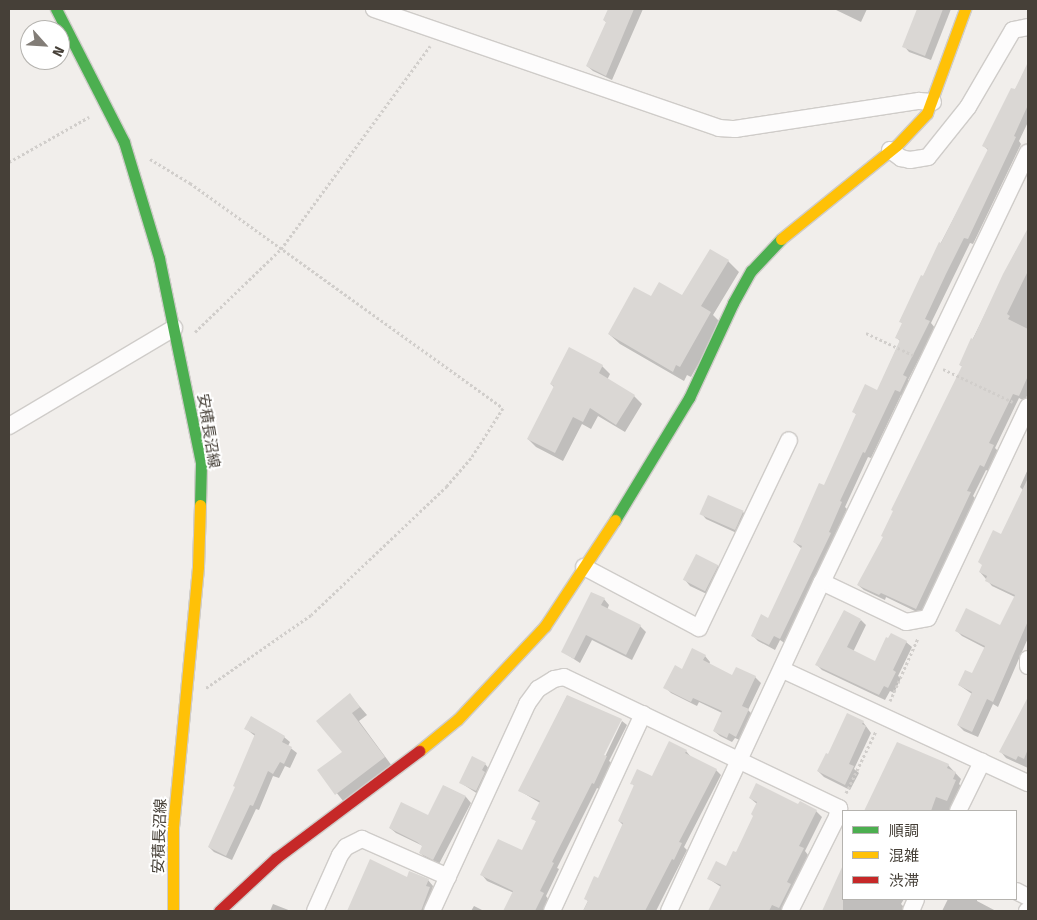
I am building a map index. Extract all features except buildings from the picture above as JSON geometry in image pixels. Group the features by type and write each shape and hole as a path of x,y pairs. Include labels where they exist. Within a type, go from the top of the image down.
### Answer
{"street":[{"name":"安積長沼線","path":"56,9 124,142 158,258 174,328 200,463 198,566 174,827 173,911"},
{"path":"374,9 724,129 792,122 919,101 933,102"},
{"path":"219,911 276,858 418,752 458,719 545,626 640,482 689,398 733,303 751,271 773,246 890,150 918,123 933,102 965,9"},
{"path":"890,150 901,158 910,160 928,157 968,107 1013,30 1028,27"},
{"path":"669,911 783,670 822,582 1028,153"},
{"path":"9,426 174,328"},
{"path":"822,582 906,622 928,618 1028,407"},
{"path":"584,567 700,628 789,440"},
{"path":"1028,659 1028,666"},
{"path":"783,670 1028,783"},
{"path":"432,911 528,704 538,689 554,679 564,677 839,808 790,911"},
{"path":"552,911 643,714"},
{"path":"958,810 982,762"},
{"path":"315,911 340,855 346,847 362,839 448,877"}],"path":[{"path":"177,346 184,342 281,249 440,31"},
{"path":"9,162 107,107"},
{"path":"124,142 190,183 503,408 471,458 447,486 310,615 199,693 185,694"},
{"path":"866,333 1028,407"}],"traffic: fast":[{"path":"56,9 124,142 159,258 201,463 200,505"},
{"path":"615,520 689,398 733,303 751,271 781,239"}],"traffic: slow":[{"path":"781,239 897,145 927,113 965,9"},
{"path":"173,911 173,827 198,566 200,505"},
{"path":"419,751 458,719 545,626 615,520"}],"traffic: jam":[{"path":"219,911 276,858 419,751"}]}
